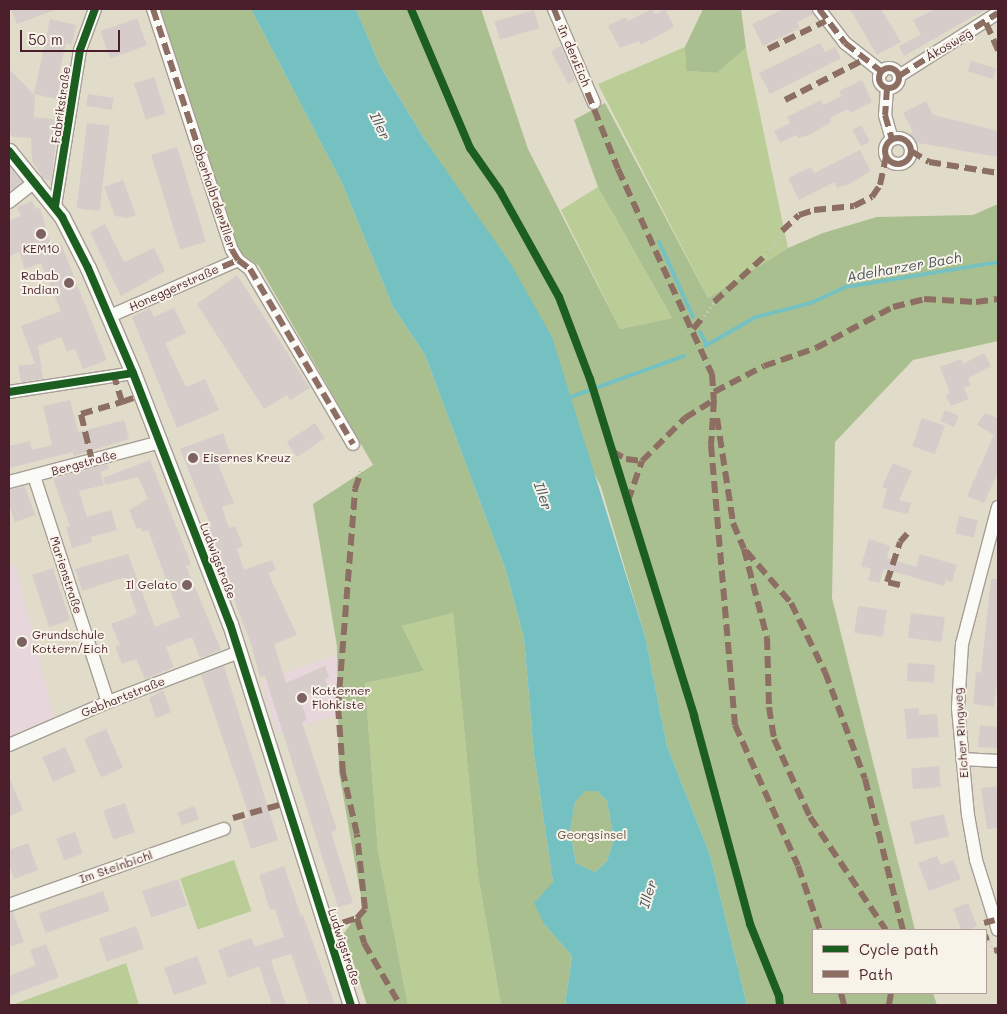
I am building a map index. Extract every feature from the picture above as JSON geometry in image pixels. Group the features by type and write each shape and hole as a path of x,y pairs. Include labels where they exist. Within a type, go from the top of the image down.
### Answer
{"street":[{"name":"Fabrikstraße","path":"55,206 80,50 95,9"},
{"name":"Oberhalb der Iller","path":"153,9 238,260 250,269 353,444"},
{"name":"In der Eich","path":"554,9 594,103"},
{"path":"820,9 845,43 882,72"},
{"name":"Ákosweg","path":"887,88 897,85 899,76 998,13"},
{"path":"882,72 892,69 899,76"},
{"path":"882,72 880,80 887,88 885,115 892,139"},
{"name":"Ludwigstraße","path":"9,151 55,206 76,242 133,372 239,652 350,1005"},
{"path":"9,202 36,181"},
{"name":"Honeggerstraße","path":"110,316 238,260"},
{"path":"9,392 133,372"},
{"name":"Bergstraße","path":"9,482 160,442"},
{"name":"Marienstraße","path":"34,476 108,702"},
{"name":"Eicher Ringweg","path":"994,933 994,906 976,860 962,759 958,700 962,644 998,506"},
{"name":"Gebhartstraße","path":"9,745 108,702 239,652"},
{"path":"962,759 998,761"},
{"name":"Im Steinbichl","path":"9,905 224,829"}],"path":[{"path":"767,254 782,231"},
{"path":"704,316 714,302"},
{"path":"994,933 994,951"}],"shaded area":[{"name":"Grundschule Kottern/Eich","path":"15,565 54,717 9,737 9,567"},
{"name":"Kotterner Flohkiste","path":"337,655 338,715 277,733 261,681"}],"green space":[{"path":"159,9 251,9 342,183 393,307 425,355 506,571 524,638 534,754 553,882 544,924 572,956 565,1005 501,1005 478,875 453,613 402,626 424,671 365,683 378,851 408,1005 367,1005 344,933 363,908 339,772 337,646 313,504 373,465 259,266 235,249"},
{"path":"356,9 481,9 528,149 620,329 672,318 598,187 574,120 605,103 708,298 788,248 823,233 877,217 973,215 998,204 998,341 913,360 835,442 832,598 915,929 812,929 812,994 933,994 937,1005 747,1005 710,855 667,746 645,636 601,487 425,140 380,66"},
{"path":"703,9 741,9 746,48 717,73 686,71 685,47"},
{"path":"685,47 686,71 717,73 746,48 788,248 708,298 598,84"},
{"path":"598,187 672,318 620,329 561,210"},
{"path":"453,613 478,875 501,1005 408,1005 378,851 365,683 424,671 402,626"},
{"name":"Georgsinsel","path":"585,790 597,791 607,801 614,839 607,861 595,872 576,863 570,831 575,801"},
{"path":"234,860 252,911 198,930 180,879"},
{"path":"126,963 139,1005 12,1005"}],"water":[{"name":"Iller","path":"251,9 356,9 380,66 425,140 511,264 552,337 645,636 667,746 710,855 747,1005 565,1005 572,956 544,924 534,903 553,882 534,754 524,638 506,571 425,355 393,307 342,183","holes":["585,791 597,791 607,801 614,839 607,861 595,872 576,863 570,831 575,802"]}],"building":[{"path":"11,9 54,9 55,10 17,24"},
{"path":"652,9 655,14 665,9 674,27 641,45 639,41 620,48 608,26 625,17 628,21"},
{"path":"784,9 811,9 813,14 797,22 800,28 763,46 752,24"},
{"path":"850,9 881,9 901,42 877,55"},
{"path":"935,9 986,9 904,56 899,46 921,35 913,20"},
{"path":"534,10 539,28 500,40 495,21"},
{"path":"137,18 147,45 110,59 100,31"},
{"path":"50,19 76,25 72,44 66,43 62,60 58,79 64,80 60,100 34,94"},
{"path":"820,43 825,52 835,47 841,58 770,94 759,73"},
{"path":"561,46 575,80 568,84 551,51"},
{"path":"971,61 996,68 993,79 968,72"},
{"path":"9,69 35,96 34,117 59,120 51,181 44,179 32,161 31,138 13,137 9,132"},
{"path":"154,77 166,113 146,120 134,83"},
{"path":"862,80 872,102 850,113 848,109 830,118 831,122 810,135 798,138 796,135 780,143 774,131 790,123 787,117 821,100 823,105 842,96 839,91"},
{"path":"88,94 114,98 112,110 86,106"},
{"path":"926,101 933,115 998,131 998,157 913,142 910,134 913,132 903,113"},
{"path":"87,123 110,126 99,211 77,208"},
{"path":"861,125 870,142 861,146 852,130"},
{"path":"177,147 206,242 180,250 151,155"},
{"path":"860,150 871,171 849,184 837,188 835,182 799,200 788,178 811,167 814,173"},
{"path":"9,166 22,182 9,192"},
{"path":"123,180 136,215 127,218 115,216 104,187"},
{"path":"32,201 36,209 40,208 49,239 56,246 61,244 107,360 83,369 75,349 67,352 61,337 38,346 43,379 21,382 18,366 35,364 21,326 61,311 41,263 25,269 19,252 9,257 9,221 21,216 17,207"},
{"path":"105,224 124,262 154,248 165,271 121,296 90,232"},
{"path":"237,275 310,388 290,400 287,395 264,409 197,304"},
{"path":"150,308 154,317 174,308 186,333 165,343 186,387 205,379 219,410 177,428 132,317"},
{"path":"984,353 991,366 968,378 971,385 964,388 969,399 951,406 946,395 950,393 940,367 961,359 963,364"},
{"path":"70,400 78,432 124,420 129,439 74,456 73,452 9,468 9,446 30,441 32,450 52,445 43,406"},
{"path":"945,410 959,416 954,427 940,421"},
{"path":"985,413 998,418 998,472 984,503 967,496 994,435 977,425"},
{"path":"922,418 945,426 935,454 912,446"},
{"path":"315,423 325,438 297,457 287,442"},
{"path":"223,433 232,458 218,464 234,503 222,507 229,528 235,526 243,546 237,549 244,570 272,560 276,570 268,573 297,635 274,644 286,683 325,666 329,677 325,679 328,687 299,697 307,720 302,722 337,830 331,832 353,903 338,907 265,676 260,677 251,644 223,571 220,572 205,530 211,527 180,449"},
{"path":"150,460 191,564 186,566 221,650 200,658 192,637 166,647 174,667 145,679 136,659 122,664 115,647 120,645 111,624 137,614 125,577 82,591 75,569 128,554 155,627 180,617 148,530 142,532 141,528 137,529 129,510 148,499 138,477 105,485 103,478"},
{"path":"893,463 912,471 899,500 911,503 908,514 882,508 887,489 882,487"},
{"path":"107,464 109,469 100,472 104,485 79,491 87,517 111,510 117,530 91,537 92,542 72,548 66,527 70,526 53,479"},
{"path":"25,486 35,515 15,522 9,504 9,490"},
{"path":"959,516 978,520 974,538 955,534"},
{"path":"869,539 890,546 887,558 916,567 920,554 957,565 952,582 946,580 944,586 884,569 879,583 868,580 871,569 861,566"},
{"path":"53,568 70,620 49,627 32,575"},
{"path":"991,579 998,579 998,675 994,707 973,704 976,672 981,673"},
{"path":"858,606 887,610 883,637 854,633"},
{"path":"911,613 945,617 942,642 908,638"},
{"path":"908,663 935,665 934,683 907,681"},
{"path":"224,666 278,840 251,849 242,821 250,818 201,675"},
{"path":"163,690 171,712 156,718 149,698"},
{"path":"919,708 919,715 937,714 939,737 907,739 904,709"},
{"path":"980,725 998,727 998,748 978,747"},
{"path":"106,729 123,767 101,777 84,739"},
{"path":"65,747 76,772 53,782 42,757"},
{"path":"939,766 941,787 913,789 911,768"},
{"path":"9,777 23,810 9,816"},
{"path":"998,786 998,828 987,829 981,788"},
{"path":"125,803 135,832 113,840 103,810"},
{"path":"194,806 199,819 182,826 177,812"},
{"path":"944,814 949,836 915,844 910,822"},
{"path":"75,832 83,854 64,860 56,839"},
{"path":"28,843 38,870 14,879 9,864 9,850"},
{"path":"937,856 941,865 953,860 961,879 929,891 918,863"},
{"path":"284,866 335,1005 309,1005 291,954 271,960 286,1005 272,1005 259,966 228,978 218,950 251,938 255,947 284,937 275,909 270,910 259,875"},
{"path":"178,879 187,905 151,918 142,891"},
{"path":"103,891 110,911 46,933 39,913"},
{"path":"968,903 977,926 961,929 953,909"},
{"path":"13,912 24,942 9,947 9,913"},
{"path":"136,926 144,949 107,961 99,939"},
{"path":"46,944 59,977 9,996 9,976 36,965 30,950"},
{"path":"197,956 207,983 174,995 164,968"}],"waterway":[{"path":"659,242 693,317"},
{"name":"Adelharzer Bach","path":"705,346 756,317 811,303 846,287 998,262"},
{"path":"700,332 707,345"},
{"name":"Adelharzer Bach","path":"568,398 684,356"}],"marked path":[{"path":"153,9 232,250 238,260 250,269 353,444"},
{"path":"554,9 618,169 712,374 714,400 711,445 735,725 798,866 820,929"},
{"path":"819,9 845,43 882,72"},
{"path":"899,76 998,13"},
{"path":"768,49 826,21"},
{"path":"986,23 998,50"},
{"path":"785,100 865,59"},
{"path":"889,68 896,71 899,78 896,85 889,88 882,85 879,78 882,71 889,68"},
{"path":"887,88 885,115 892,139"},
{"path":"898,138 907,142 911,151 907,160 898,164 889,160 885,151 889,142 898,138"},
{"path":"911,151 929,162 998,173"},
{"path":"782,231 799,215 814,210 854,206 872,197 880,185 886,156"},
{"path":"714,302 767,254"},
{"path":"173,288 238,260"},
{"path":"714,392 764,366 816,348 893,307 924,299 976,302 998,299"},
{"path":"693,329 704,316"},
{"path":"92,461 81,414 122,402 114,375"},
{"path":"122,402 142,395"},
{"path":"628,501 642,461 685,418 714,400"},
{"path":"717,418 733,523 744,549 767,638 769,707 774,739 810,817 885,929"},
{"path":"612,451 626,459 642,461"},
{"path":"326,928 357,918 365,909 357,834 343,773 338,707 355,489 361,472"},
{"path":"900,585 887,582 900,542 907,534"},
{"path":"746,551 791,603 825,672 865,779 903,929"},
{"path":"233,818 286,803"},
{"path":"357,918 364,943 400,1005"},
{"path":"984,923 995,920"},
{"path":"994,951 998,950"},
{"path":"841,994 844,1005"},
{"path":"889,1005 891,994"}],"cycle path":[{"path":"55,206 80,50 95,9"},
{"path":"411,9 470,148 500,191 559,297 590,379 694,716 750,924 779,996 780,1005"},
{"path":"9,151 62,217 88,268 133,373 230,624 351,1005"},
{"path":"9,392 133,373"}],"place":[{"name":"KEM10","path":"41,234"},
{"name":"Rabab Indian","path":"69,283"},
{"name":"Eisernes Kreuz","path":"193,458"},
{"name":"Il Gelato","path":"187,585"},
{"name":"Grundschule Kottern/Eich","path":"22,642"},
{"name":"Kotterner Flohkiste","path":"302,698"}]}
